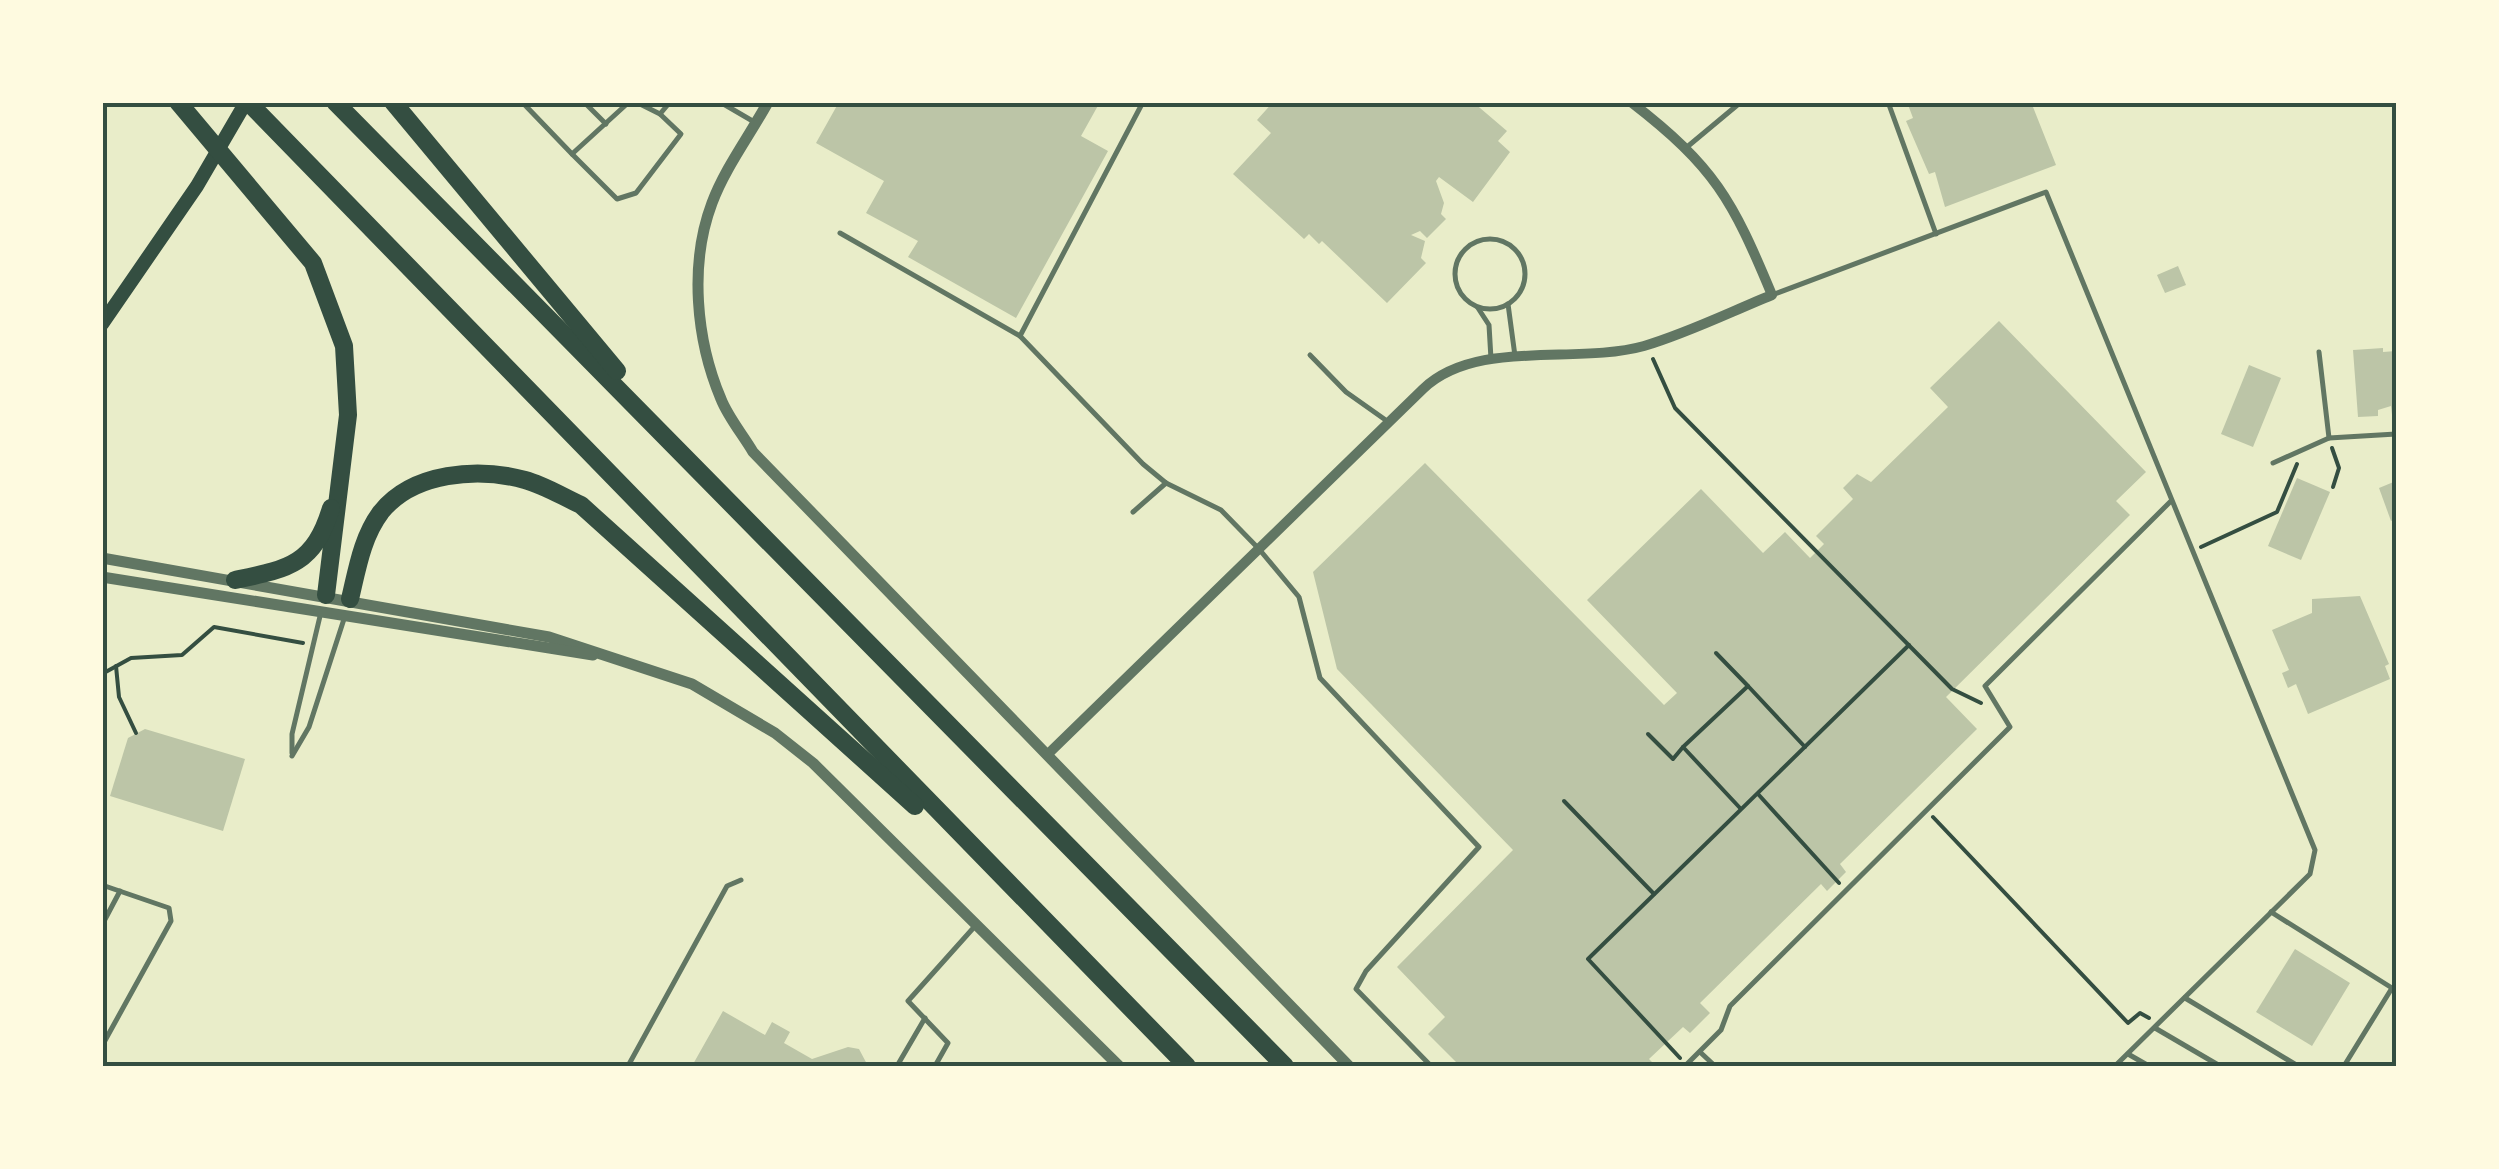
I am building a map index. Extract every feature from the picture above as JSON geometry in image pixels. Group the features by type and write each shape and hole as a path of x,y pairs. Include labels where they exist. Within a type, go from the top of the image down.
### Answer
{"highway":[{"path":"178,102 313,263 344,346 348,414 324,603"},
{"path":"247,102 1187,1066"},
{"path":"335,102 1285,1066"},
{"path":"393,102 690,460"},
{"path":"235,580 284,570 311,550 326,526 343,469"},
{"path":"348,608 366,539 380,514 415,485 473,474 525,480 581,505 1047,924"}],"main road":[{"path":"102,324 197,186 247,102"}],"street":[{"path":"768,102 712,203 701,252 697,296 705,347 721,401 753,452 1349,1066"},
{"path":"1048,754 1430,382 1454,366 1619,352 1647,345 1772,295 1730,200 1687,148 1631,102"},
{"path":"102,558 235,580 348,608 549,637 692,684 775,733 813,764 1119,1066"},
{"path":"102,577 324,603"}],"lane":[{"path":"522,102 572,154 616,199 636,193 681,134 660,114 633,102 572,154"},
{"path":"584,102 606,124"},
{"path":"660,114 670,102"},
{"path":"720,102 756,123"},
{"path":"1020,336 1143,102"},
{"path":"1687,148 1741,102"},
{"path":"1888,102 1936,234"},
{"path":"1772,295 2046,192 2315,850 2310,874 2115,1066"},
{"path":"840,233 1020,336 1166,483 1220,510 1259,549 1298,597 1320,678 1479,847 1366,971 1356,989 1432,1066"},
{"path":"1476,306 1487,309 1508,304 1521,291 1524,263 1512,246 1493,239 1464,250 1455,270 1459,291 1489,325 1491,360"},
{"path":"1508,304 1515,359"},
{"path":"2318,352 2329,438"},
{"path":"1310,355 1346,392 1389,422"},
{"path":"2273,463 2329,438 2396,434"},
{"path":"1133,512 1166,483"},
{"path":"1686,1066 1721,1030 1730,1006 2010,727 1996,710 1985,686 2172,502"},
{"path":"324,603 292,734 292,756 308,726 348,608"},
{"path":"628,1066 726,886 741,880"},
{"path":"102,885 169,908 171,922 102,1046"},
{"path":"102,926 120,892"},
{"path":"2271,912 2392,988 2344,1066"},
{"path":"935,1066 948,1043 908,1000 976,925"},
{"path":"2184,998 2298,1066"},
{"path":"897,1066 924,1018"},
{"path":"2157,1026 2220,1066"},
{"path":"1700,1052 1715,1066"},
{"path":"2128,1054 2149,1066"}],"path":[{"path":"1647,345 1675,408 1952,689 1996,710"},
{"path":"2329,438 2340,468 2333,487"},
{"path":"2192,552 2276,512 2302,450"},
{"path":"102,674 131,658 182,655 214,628 312,645"},
{"path":"1686,1066 1588,959 1909,645"},
{"path":"1716,653 1805,748"},
{"path":"116,666 119,697 136,734"},
{"path":"1648,734 1673,759 1748,686"},
{"path":"1684,747 1740,808"},
{"path":"1758,794 1846,890"},
{"path":"1564,801 1654,894"},
{"path":"1926,810 2128,1023 2140,1013 2157,1026"}],"building":[{"path":"839,102 1100,102 1081,136 1108,151 1016,318 908,257 918,241 866,213 884,181 816,143"},
{"path":"1273,102 1473,102 1507,131 1498,141 1510,152 1473,202 1439,177 1436,181 1444,203 1441,214 1446,219 1427,238 1420,231 1411,235 1425,241 1421,258 1426,263 1387,303 1322,241 1319,244 1309,234 1304,239 1233,174 1271,133 1257,120"},
{"path":"1907,102 2031,102 2056,165 1945,207 1935,172 1929,174 1906,121 1913,118"},
{"path":"2178,266 2186,285 2165,293 2157,275"},
{"path":"1999,321 2146,472 2116,501 2130,515 1946,697 1977,729 1840,864 1846,872 1827,891 1821,884 1700,1003 1710,1013 1690,1033 1683,1027 1649,1059 1656,1066 1460,1066 1428,1034 1445,1017 1397,967 1513,850 1337,669 1313,572 1425,463 1664,705 1677,693 1587,600 1701,489 1763,553 1785,532 1810,558 1824,544 1816,536 1853,499 1843,488 1857,474 1871,482 1948,407 1930,388"},
{"path":"2383,348 2383,352 2396,351 2396,415 2392,415 2391,406 2378,410 2378,416 2358,417 2353,350"},
{"path":"2249,365 2281,378 2253,447 2221,434"},
{"path":"2297,478 2330,492 2301,560 2268,546"},
{"path":"2396,481 2396,518 2391,521 2379,488"},
{"path":"2360,596 2389,664 2385,666 2390,679 2308,714 2296,684 2288,688 2282,673 2289,670 2272,630 2312,613 2312,599"},
{"path":"145,729 245,759 223,831 110,796 128,738"},
{"path":"2295,949 2350,983 2312,1046 2256,1012"},
{"path":"723,1011 765,1035 772,1022 790,1032 784,1043 812,1059 848,1047 859,1049 868,1066 692,1066"}]}
